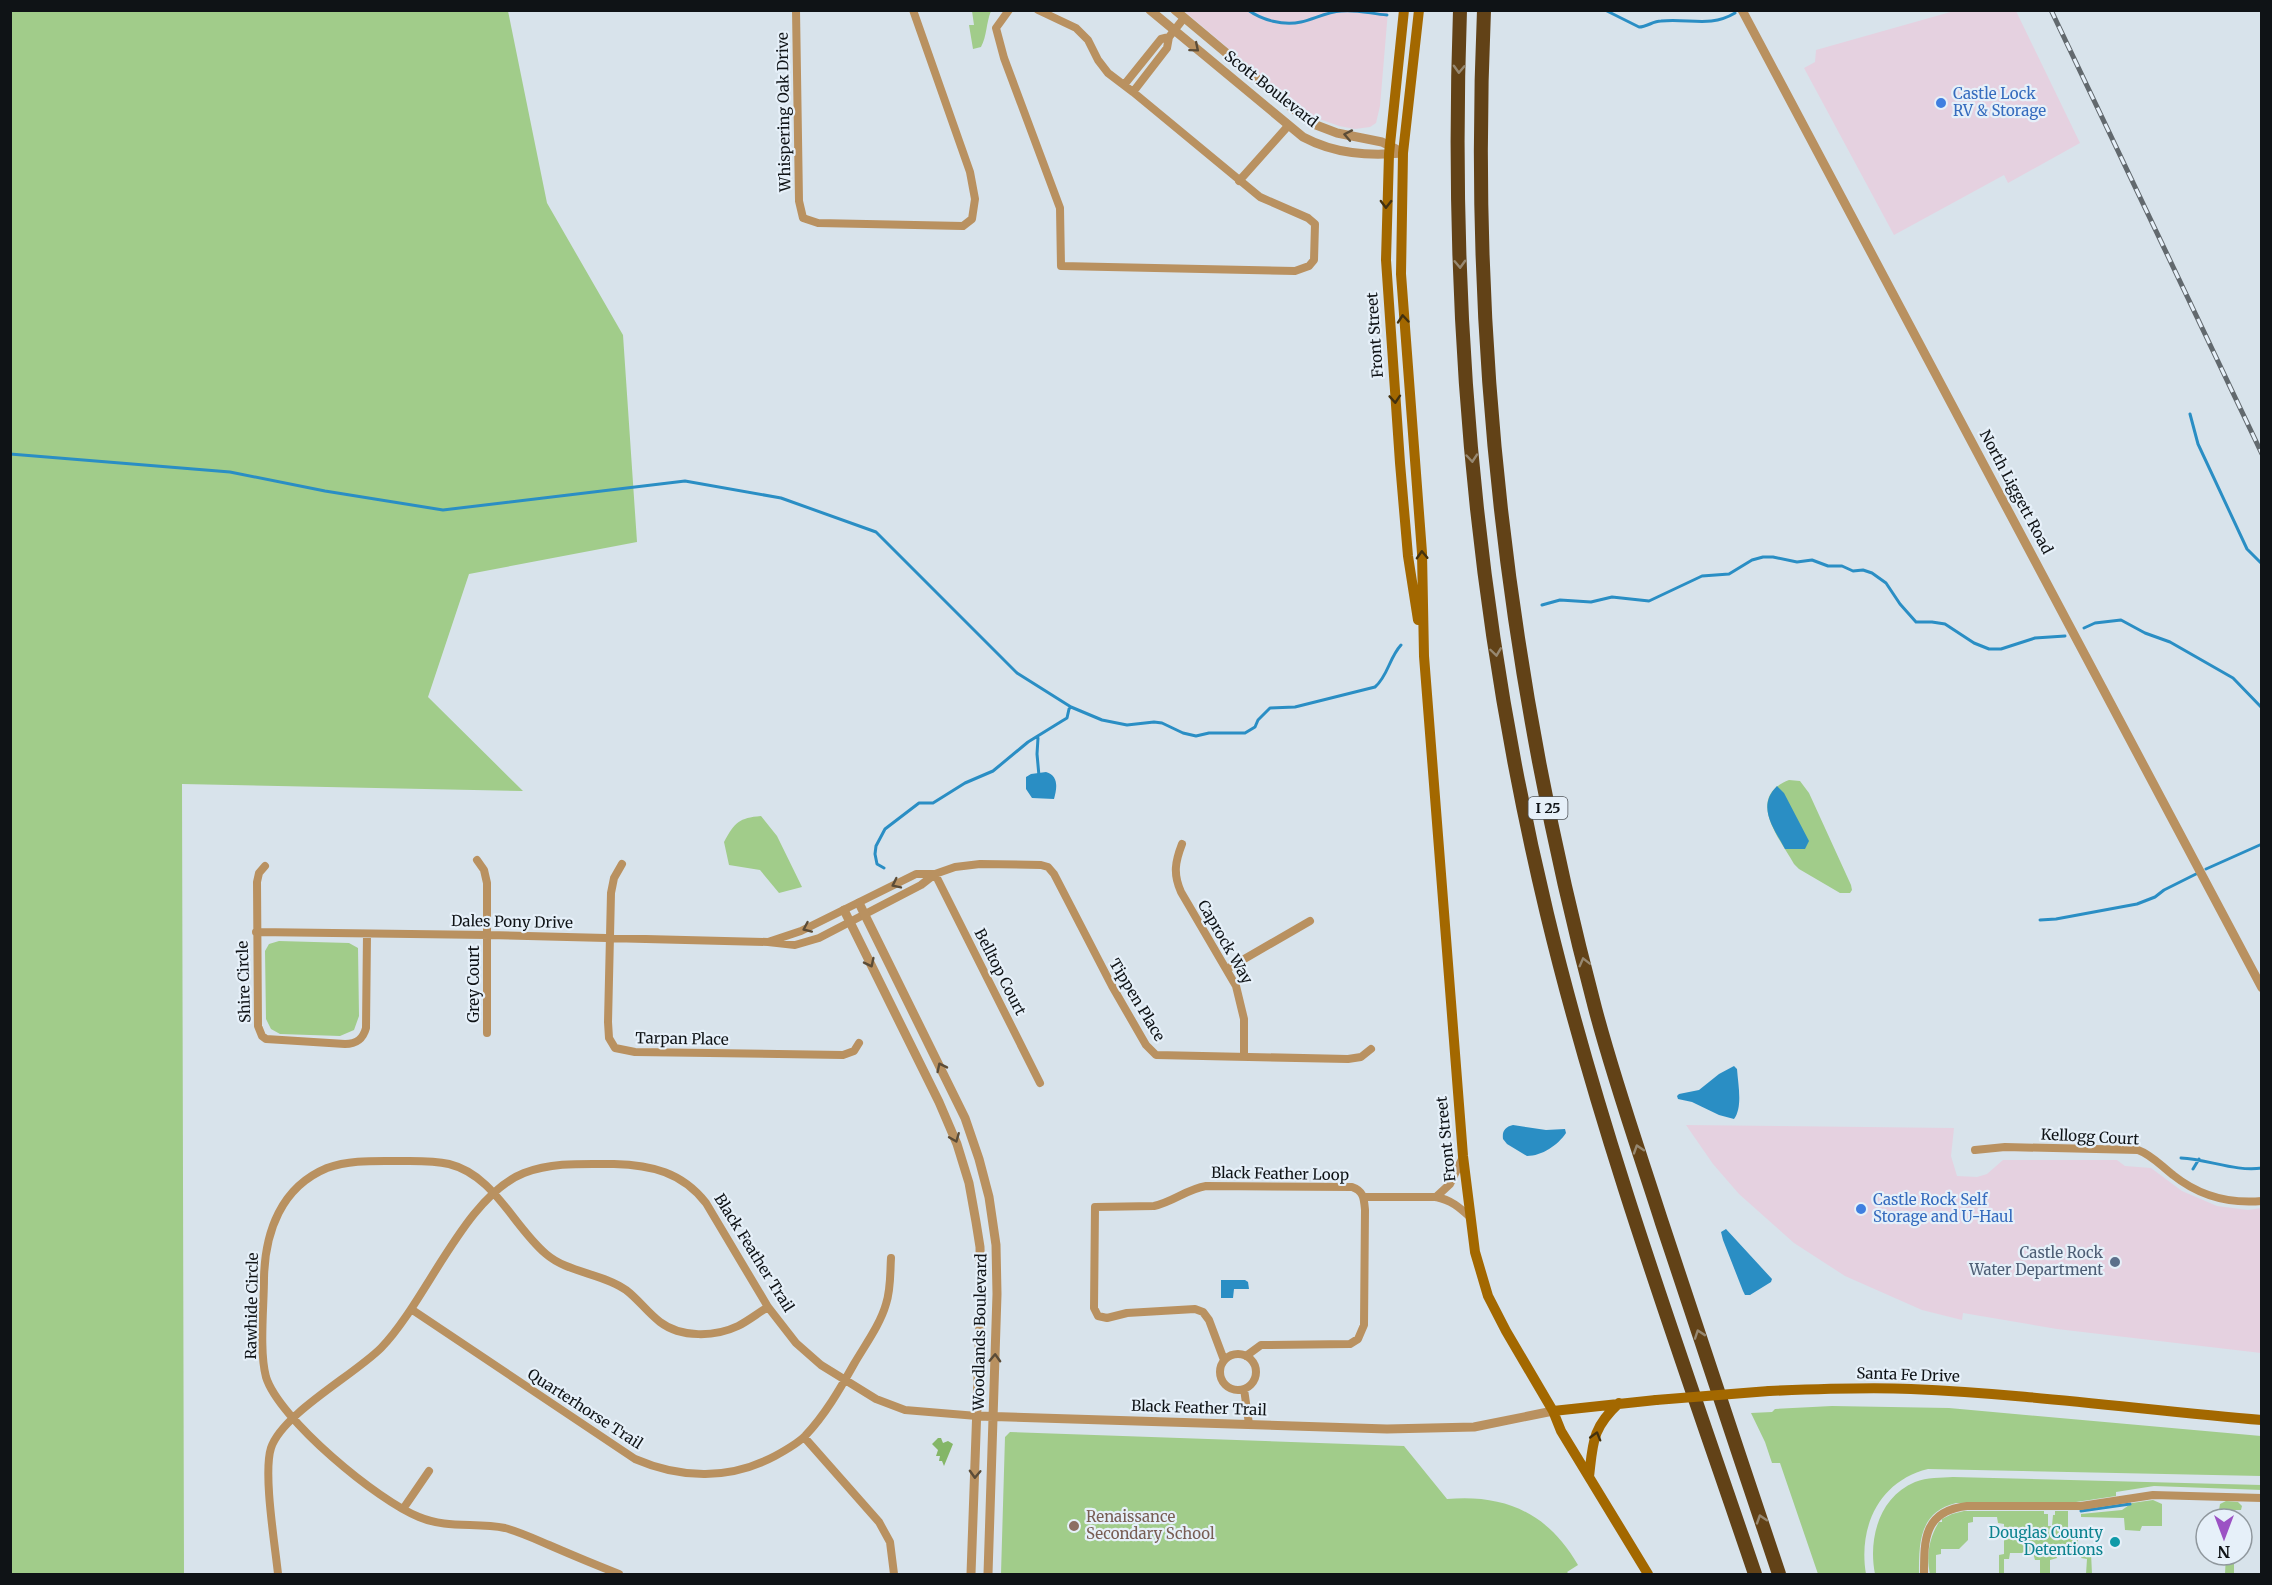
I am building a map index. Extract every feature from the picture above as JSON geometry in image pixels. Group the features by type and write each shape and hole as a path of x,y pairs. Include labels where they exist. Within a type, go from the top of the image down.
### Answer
{"highway":[{"name":"I 25","path":"1460,10 1458,215 1466,388 1486,585 1513,751 1547,912 1583,1051 1654,1277 1755,1575"},
{"name":"I 25","path":"1484,10 1481,179 1490,389 1510,587 1537,755 1573,919 1618,1087 1779,1575"}],"main road":[{"name":"Front Street","path":"1404,10 1389,150 1386,260 1388,321 1408,556 1424,656"},
{"name":"Front Street","path":"1419,10 1403,153 1401,274 1422,553 1424,656 1463,1156 1475,1252 1488,1296 1506,1331 1561,1431 1648,1575"},
{"name":"Santa Fe Drive","path":"1552,1411 1644,1401 1839,1388 1940,1390 2262,1420"},
{"path":"1589,1477 1597,1429 1620,1403"}],"street":[{"name":"Whispering Oak Drive","path":"796,10 799,201 803,218 818,222 963,226 972,219 975,199 970,172 913,10"},
{"path":"1009,10 996,28 1004,58 1060,208 1061,266 1295,271 1309,266 1314,260 1315,225 1308,218 1260,197 1239,181 1108,73 1098,60 1088,40 1076,28 1038,10"},
{"name":"Scott Boulevard","path":"1150,10 1172,34 1288,126 1315,143 1353,153 1389,150 1403,153"},
{"name":"Scott Boulevard","path":"1175,10 1292,108 1316,125 1337,133 1373,139 1389,150"},
{"name":"North Liggett Road","path":"1742,10 2262,988"},
{"path":"1133,92 1167,48 1172,34 1184,18"},
{"path":"1124,85 1161,39 1172,34"},
{"path":"1239,181 1288,126"},
{"name":"Caprock Way","path":"1182,844 1174,869 1176,880 1180,892 1236,986 1244,1011 1244,1057"},
{"name":"Grey Court","path":"477,860 484,870 488,883 487,1033"},
{"name":"Tarpan Place","path":"622,864 612,885 609,938 609,1033 610,1042 618,1050 843,1055 854,1051 859,1043"},
{"name":"Tippen Place","path":"865,915 921,885 935,874 955,867 981,864 1036,864 1048,867 1054,874 1112,986 1150,1050 1162,1056 1348,1059 1361,1057 1371,1049"},
{"name":"Shire Circle","path":"265,866 256,882 258,1026 262,1036 271,1041 345,1044 358,1042 365,1032 367,934"},
{"name":"Tippen Place","path":"844,910 916,874 935,874"},
{"name":"Belltop Court","path":"935,874 1040,1083"},
{"name":"Woodlands Boulevard","path":"859,903 954,1094 972,1138 985,1179 993,1220 997,1270 988,1575"},
{"name":"Dales Pony Drive","path":"768,942 801,931 844,910"},
{"name":"Woodlands Boulevard","path":"844,910 939,1102 957,1144 969,1183 981,1270 971,1575"},
{"name":"Dales Pony Drive","path":"256,932 488,935 801,944 865,915"},
{"path":"1227,969 1310,921"},
{"name":"Kellogg Court","path":"1975,1150 2005,1147 2138,1150 2153,1158 2182,1182 2201,1192 2226,1200 2262,1201"},
{"path":"1436,1197 1450,1184 1463,1156"},
{"name":"Rawhide Circle","path":"619,1575 510,1530 488,1525 440,1524 416,1516 333,1459 293,1417 270,1388 266,1376 263,1352 264,1258 271,1226 287,1199 299,1186 326,1169 343,1163 363,1161 447,1163 462,1168 476,1177 494,1194 545,1254 564,1265 624,1289 663,1324 693,1334 724,1331 738,1326 768,1307"},
{"name":"Black Feather Trail","path":"278,1575 269,1459 276,1437 293,1417 373,1356 389,1339 470,1220 494,1194 522,1174 552,1166 570,1164 647,1166 671,1174 692,1187 706,1203 768,1307 796,1343 821,1365 845,1380 876,1398 905,1410 976,1416 1387,1429 1457,1428 1552,1411"},
{"name":"Black Feather Loop","path":"1224,1360 1234,1354 1246,1356 1261,1345 1350,1344 1358,1339 1364,1325 1364,1197 1358,1189 1352,1187 1216,1185 1194,1189 1154,1206 1095,1207 1094,1308 1098,1316 1107,1318 1127,1313 1195,1310 1203,1312 1209,1320 1224,1360 1221,1373 1226,1384 1236,1389 1244,1389"},
{"path":"1364,1197 1436,1197 1458,1205 1470,1217"},
{"name":"Quarterhorse Trail","path":"411,1309 634,1459 653,1467 698,1475 721,1474 765,1462 804,1437 829,1406 884,1312 889,1291 891,1258"},
{"path":"1246,1356 1251,1359 1256,1370 1253,1382 1244,1389 1249,1424"},
{"path":"804,1437 879,1522 890,1542 894,1575"},
{"path":"403,1509 429,1471"},
{"path":"1924,1575 1926,1534 1938,1517 1952,1509 1967,1506 2081,1506 2153,1495 2262,1498"}],"shaded area":[{"path":"1184,11 1388,11 1380,106 1376,123 1370,127 1355,129 1314,117 1292,102"},
{"name":"Castle Lock RV & Storage","path":"1954,11 2016,11 2080,143 2008,183 2004,175 1894,235 1804,68 1815,62 1816,50"},
{"path":"1686,1125 1954,1128 1951,1156 1957,1176 1977,1177 1987,1174 2003,1160 2117,1160 2125,1166 2151,1168 2182,1191 2217,1206 2248,1210 2261,1208 2261,1353 2057,1329 1963,1313 1962,1320 1922,1310 1845,1276 1794,1243 1739,1194 1713,1164"}],"green space":[{"path":"11,10 508,11 547,203 623,335 637,542 469,574 428,697 523,791 182,784 184,1574 11,1574"},
{"path":"972,11 991,11 981,47 973,49 969,25 974,25"},
{"path":"1789,780 1800,781 1809,793 1851,885 1850,893 1840,893 1799,869 1774,830 1767,807 1769,797 1776,787"},
{"path":"761,816 777,836 802,887 779,893 760,870 729,865 724,842 731,830 738,822"},
{"path":"279,941 349,943 358,948 359,1016 354,1030 340,1036 280,1034 271,1029 266,1019 265,951 269,944"},
{"path":"1832,1406 1949,1408 2261,1436 2261,1476 1928,1469 1911,1475 1897,1484 1876,1508 1865,1539 1866,1574 1818,1574 1780,1463 1772,1463 1751,1413 1772,1412 1775,1409"},
{"path":"1010,1432 1404,1446 1447,1499 1488,1500 1523,1511 1539,1520 1553,1532 1578,1565 1567,1572 1569,1574 1001,1574 1005,1437"},
{"path":"941,1438 943,1443 948,1441 953,1444 944,1466 942,1461 939,1461 940,1456 936,1456 938,1450 932,1444"},
{"path":"1953,1477 2261,1485 2262,1490 2154,1486 2116,1492 2116,1496 2076,1502 1956,1503 1944,1507 1928,1521 1921,1540 1919,1574 1875,1574 1873,1547 1875,1533 1885,1508 1893,1498 1903,1489 1920,1480"},
{"path":"2153,1500 2162,1504 2162,1526 2142,1526 2140,1531 2125,1530 2124,1518 2081,1517 2081,1514 2122,1510 2132,1503"},
{"path":"2226,1501 2238,1502 2242,1506 2220,1507 2220,1504"},
{"path":"1964,1511 2044,1511 2044,1514 2048,1514 2048,1526 2052,1526 2055,1511 2068,1511 2068,1536 2078,1536 2078,1548 2086,1548 2086,1553 2091,1553 2092,1574 2086,1574 2087,1559 2081,1558 2081,1553 2057,1553 2057,1558 2050,1560 2050,1574 2040,1574 2040,1560 2035,1560 2033,1553 2010,1553 2009,1559 2004,1559 2004,1574 1999,1574 1999,1555 2004,1554 2004,1524 1998,1523 1997,1517 1973,1517 1973,1522 1968,1523 1968,1540 1959,1549 1941,1549 1941,1554 1936,1555 1936,1574 1930,1574 1929,1547 1939,1522 1952,1514"},
{"path":"2225,1567 2234,1567 2234,1574 2225,1574"}],"water":[{"path":"1046,772 1055,779 1054,799 1032,798 1026,789 1026,777"},
{"path":"1777,786 1784,793 1809,841 1805,849 1785,849 1772,825 1767,810 1768,802"},
{"path":"1734,1066 1737,1069 1739,1095 1737,1114 1734,1119 1719,1115 1692,1102 1678,1099 1679,1094 1699,1090 1719,1074"},
{"path":"1513,1125 1546,1130 1565,1129 1566,1133 1549,1149 1533,1156 1527,1156 1503,1139 1505,1130"},
{"path":"1726,1229 1772,1279 1771,1282 1750,1295 1745,1295 1743,1291 1723,1240 1721,1232"},
{"path":"1221,1280 1245,1280 1248,1282 1249,1289 1234,1289 1233,1298 1221,1298"}],"waterway":[{"path":"1248,10 1260,17 1280,23 1301,22 1341,11 1387,15"},
{"path":"1605,10 1639,27 1671,20 1699,22 1717,20 1735,13"},
{"path":"2190,414 2198,444 2247,549 2262,564"},
{"path":"10,454 230,472 325,491 443,510 685,481 781,498 876,532 1017,673 1071,707"},
{"path":"1542,605 1560,600 1591,602 1612,597 1649,601 1702,576 1729,574 1752,560 1773,557 1797,562 1812,560 1828,566 1842,566 1853,571 1863,570 1872,573 1886,583 1916,622 1945,624 1974,643 1989,649 2001,649 2035,638 2065,636"},
{"path":"2084,628 2095,623 2121,620 2145,633 2170,642 2233,678 2262,708"},
{"path":"884,868 877,864 875,854 876,846 885,829 919,803 933,803 965,783 993,771 1028,742 1067,718 1071,707 1102,720 1127,725 1162,723 1183,733 1196,736 1209,733 1245,733 1255,727 1258,720 1270,708 1295,707 1375,687 1383,678 1401,645"},
{"path":"1038,738 1039,776"},
{"path":"2206,869 2262,844"},
{"path":"2040,920 2137,904 2155,897 2196,874"},
{"path":"2181,1158 2232,1167 2262,1168"},
{"path":"2193,1169 2199,1159"},
{"path":"2081,1511 2130,1504"}],"railway":[{"path":"2051,10 2262,454"}],"place":[{"name":"Castle Lock RV & Storage","path":"1941,103"},
{"name":"Castle Rock Self Storage and U-Haul","path":"1861,1209"},
{"name":"Castle Rock Water Department","path":"2115,1262"},
{"name":"Renaissance Secondary School","path":"1074,1526"},
{"name":"Douglas County Detentions","path":"2115,1542"}]}
